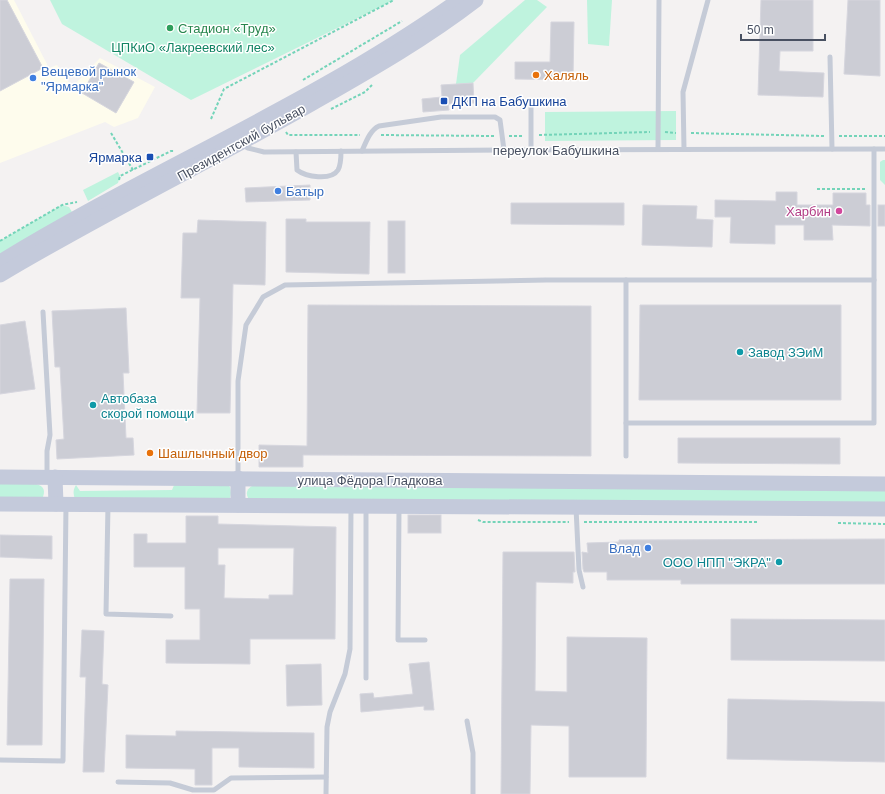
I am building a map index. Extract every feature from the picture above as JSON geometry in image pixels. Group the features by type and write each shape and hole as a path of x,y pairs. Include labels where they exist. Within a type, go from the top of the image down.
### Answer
{"main road":[{"name":"Президентский бульвар","path":"0,262 83,214 236,140 288,106 391,46 459,0"},
{"name":"Президентский бульвар","path":"0,275 236,140 396,56 446,23 476,0"},
{"name":"улица Фёдора Гладкова","path":"0,477 885,484"},
{"path":"51,477 61,504"},
{"path":"238,478 238,505"},
{"path":"739,508 740,483"},
{"name":"улица Фёдора Гладкова","path":"0,504 885,508"}],"lane":[{"path":"658,149 659,0"},
{"path":"684,149 683,92 708,0"},
{"path":"830,56 832,149"},
{"path":"531,103 531,150"},
{"path":"362,151 370,135 375,128 379,126 440,117 495,116 500,120 504,150"},
{"name":"переулок Бабушкина","path":"236,140 248,148 264,152 885,149"},
{"path":"626,423 874,423 874,149"},
{"path":"296,152 298,170 302,174 311,176 327,176 335,174 340,168 341,151"},
{"path":"238,478 238,381 246,325 263,297 285,285 538,280 874,280"},
{"path":"626,280 626,456"},
{"path":"44,312 50,435 47,451 51,477"},
{"path":"0,760 63,761 61,504"},
{"path":"108,504 106,614 171,616"},
{"path":"326,794 327,727 330,712 345,674 350,649 351,506"},
{"path":"366,506 366,678"},
{"path":"399,506 398,640 425,640"},
{"path":"576,507 579,570 583,588"},
{"path":"467,721 473,753 473,794"},
{"path":"118,782 170,783 193,790 214,790 231,778 326,777"}],"path":[{"path":"211,119 224,89 394,0"},
{"path":"301,82 406,19"},
{"path":"284,130 288,135 531,136 658,132 885,136"},
{"path":"111,133 133,170"},
{"path":"816,189 874,189"},
{"path":"0,241 62,204"}],"shaded area":[{"name":"Вещевой рынок \"Ярмарка\"","path":"0,0 14,0 49,68 57,65 72,87 100,58 155,87 138,118 114,127 105,122 0,163"}],"green space":[{"name":"ЦПКиО «Лакреевский лес»","path":"50,0 394,0 191,100 62,24"},
{"path":"525,0 537,0 547,7 473,83 456,84 460,55"},
{"path":"587,0 612,0 609,46 588,44"},
{"path":"676,111 676,140 545,141 545,112"},
{"path":"885,160 885,185 880,180 880,162"},
{"path":"118,172 120,176 118,183 88,201 83,190"},
{"path":"62,205 69,207 72,212 0,254 0,241"},
{"path":"175,483 229,485 231,496 229,500 75,499 74,493 76,485 80,491 172,490"},
{"path":"0,484 36,484 44,489 44,494 42,499 0,501"},
{"path":"256,484 885,490 885,505 251,502 247,496 247,492 250,487"}],"building":[{"path":"0,0 7,0 43,68 0,91"},
{"path":"761,0 813,0 813,51 780,51 779,71 824,73 823,97 758,95"},
{"path":"848,0 880,0 880,76 844,74"},
{"path":"551,22 574,22 573,80 515,79 515,62 550,62"},
{"path":"99,63 134,82 116,113 82,93"},
{"path":"473,83 474,103 448,104 449,110 423,112 422,99 442,97 441,85"},
{"name":"Батыр","path":"310,185 310,200 246,202 245,188"},
{"path":"776,192 797,192 797,205 833,205 833,193 866,193 866,205 870,205 870,226 832,225 833,240 804,240 804,225 775,225 775,244 730,243 731,217 715,217 715,200 776,201"},
{"path":"511,203 624,203 624,225 511,224"},
{"path":"643,205 697,206 696,219 713,220 712,247 642,245"},
{"path":"878,205 885,205 885,226 878,226"},
{"path":"286,219 306,219 306,222 370,222 369,274 286,272"},
{"path":"198,220 266,222 265,285 233,284 230,413 197,413 200,298 181,298 183,233 197,233"},
{"path":"388,221 405,221 405,273 388,273"},
{"path":"308,305 591,306 591,456 303,455 303,467 259,467 259,445 307,446"},
{"name":"Завод ЗЭиМ","path":"640,305 841,305 841,400 639,400"},
{"name":"Автобаза скорой помощи","path":"126,308 129,373 123,373 126,438 133,438 134,455 57,459 56,440 64,439 60,367 55,367 52,311"},
{"path":"25,321 35,389 0,394 0,325"},
{"path":"678,438 840,438 840,464 678,463"},
{"path":"408,515 441,515 441,533 408,533"},
{"path":"186,516 218,516 218,524 336,527 335,639 250,639 250,664 166,663 166,640 200,640 200,609 185,609 185,567 134,567 134,534 147,534 147,543 186,543","holes":["218,548 294,548 293,595 269,595 269,599 224,598 225,565 218,565"]},
{"path":"0,535 52,536 52,559 0,557"},
{"name":"ООО НПП \"ЭКРА\"","path":"885,539 885,584 681,584 681,580 607,580 607,572 584,572 583,569 582,552 588,553 587,543 619,542 619,540"},
{"path":"503,552 574,552 575,572 573,572 573,583 536,582 535,691 567,692 567,637 647,638 646,777 569,777 569,726 531,725 530,794 501,794"},
{"path":"10,579 44,579 42,745 7,745"},
{"path":"731,619 885,620 885,661 731,660"},
{"path":"82,630 104,631 102,684 108,685 104,772 83,772 86,677 80,677"},
{"path":"429,662 434,710 424,710 424,706 361,712 360,694 373,693 374,698 413,694 409,664"},
{"path":"321,664 322,705 287,706 286,665"},
{"path":"728,699 885,702 885,762 727,759"},
{"path":"176,731 314,733 314,768 239,767 239,748 212,748 212,785 195,785 195,769 126,768 126,735 176,736"}],"place":[{"name":"Стадион «Труд»","path":"170,28"},
{"name":"Халяль","path":"536,75"},
{"name":"Вещевой рынок \"Ярмарка\"","path":"33,78"},
{"name":"ДКП на Бабушкина","path":"444,101"},
{"name":"Ярмарка","path":"150,157"},
{"name":"Батыр","path":"278,191"},
{"name":"Харбин","path":"839,211"},
{"name":"Завод ЗЭиМ","path":"740,352"},
{"name":"Автобаза скорой помощи","path":"93,405"},
{"name":"Шашлычный двор","path":"150,453"},
{"name":"Влад","path":"648,548"},
{"name":"ООО НПП \"ЭКРА\"","path":"779,562"}]}
